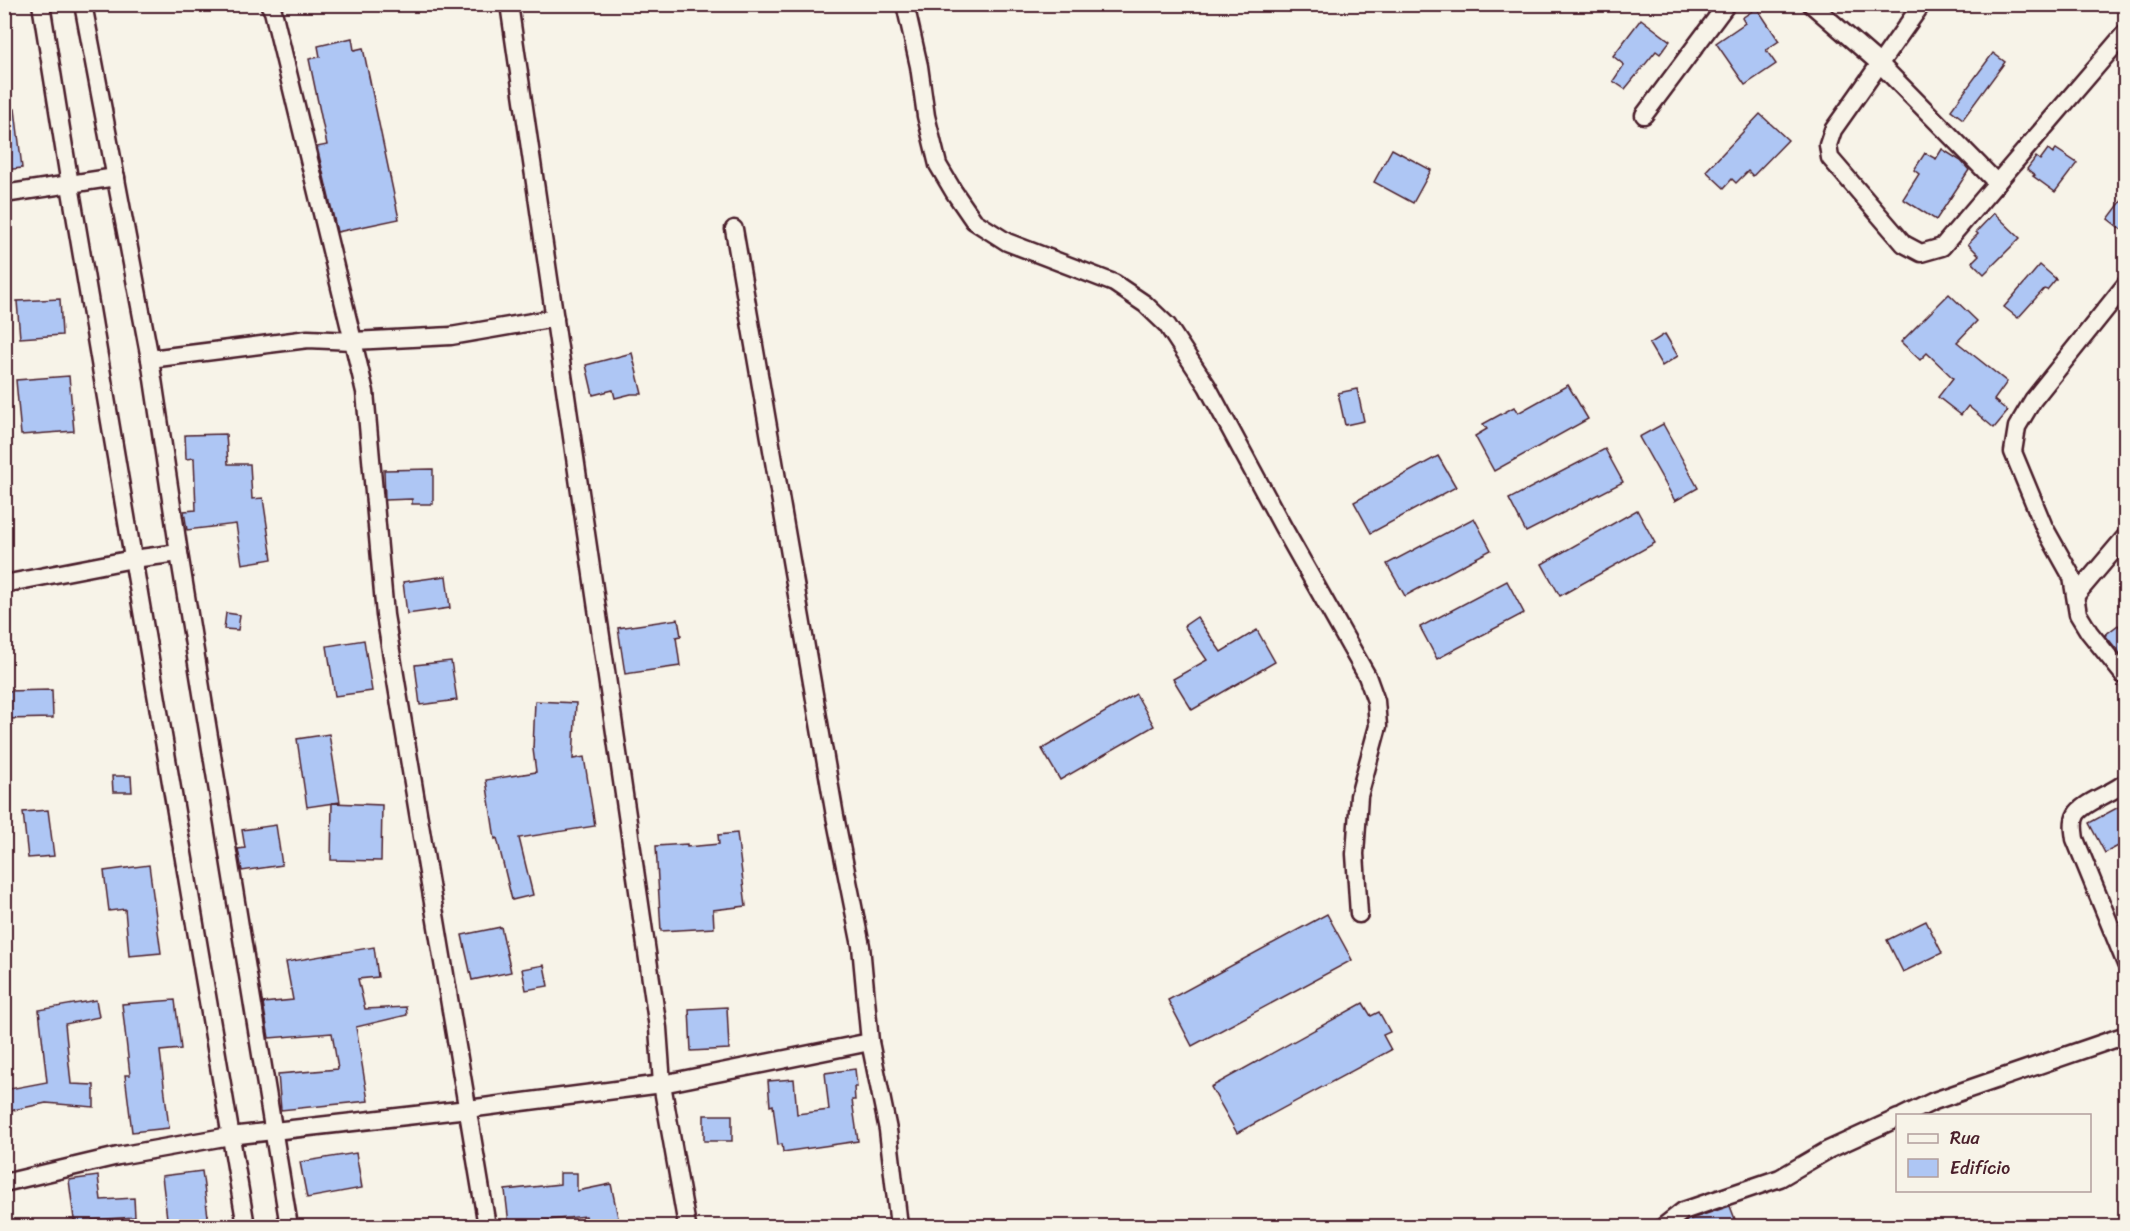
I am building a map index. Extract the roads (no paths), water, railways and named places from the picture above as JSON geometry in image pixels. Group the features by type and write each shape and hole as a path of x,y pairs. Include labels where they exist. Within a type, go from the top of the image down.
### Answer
{"street":[{"path":"41,4 246,1227"},
{"path":"83,4 150,359 179,553 289,1227"},
{"path":"269,4 276,23 365,392 385,615 487,1227"},
{"path":"509,4 658,1028 662,1084 687,1227"},
{"path":"904,4 919,66 926,116 938,165 954,192 974,221 1007,242 1114,283 1145,304 1167,325 1207,386 1288,537 1367,676 1376,701 1378,726 1359,796 1354,854 1359,914"},
{"path":"1644,115 1727,4"},
{"path":"1810,4 1880,64 1997,183"},
{"path":"1922,4 1833,130 1828,145 1830,158 1904,244 1921,253 1942,247 2126,32"},
{"path":"4,194 116,177"},
{"path":"734,229 835,816 861,946 870,1042 888,1130 899,1227"},
{"path":"2126,284 2034,400 2017,427 2013,452 2044,528 2072,576 2078,614 2089,632 2126,678"},
{"path":"150,359 308,339 353,340 452,336 555,318"},
{"path":"2076,595 2126,536"},
{"path":"4,584 133,559 179,553"},
{"path":"2126,782 2115,791 2085,806 2076,815 2073,826 2075,839 2126,964"},
{"path":"1907,1114 1934,1101 2126,1035"},
{"path":"4,1183 118,1156 230,1136 662,1084 870,1042"},
{"path":"1664,1227 1683,1210 1780,1178 1828,1150 1896,1119"}]}
